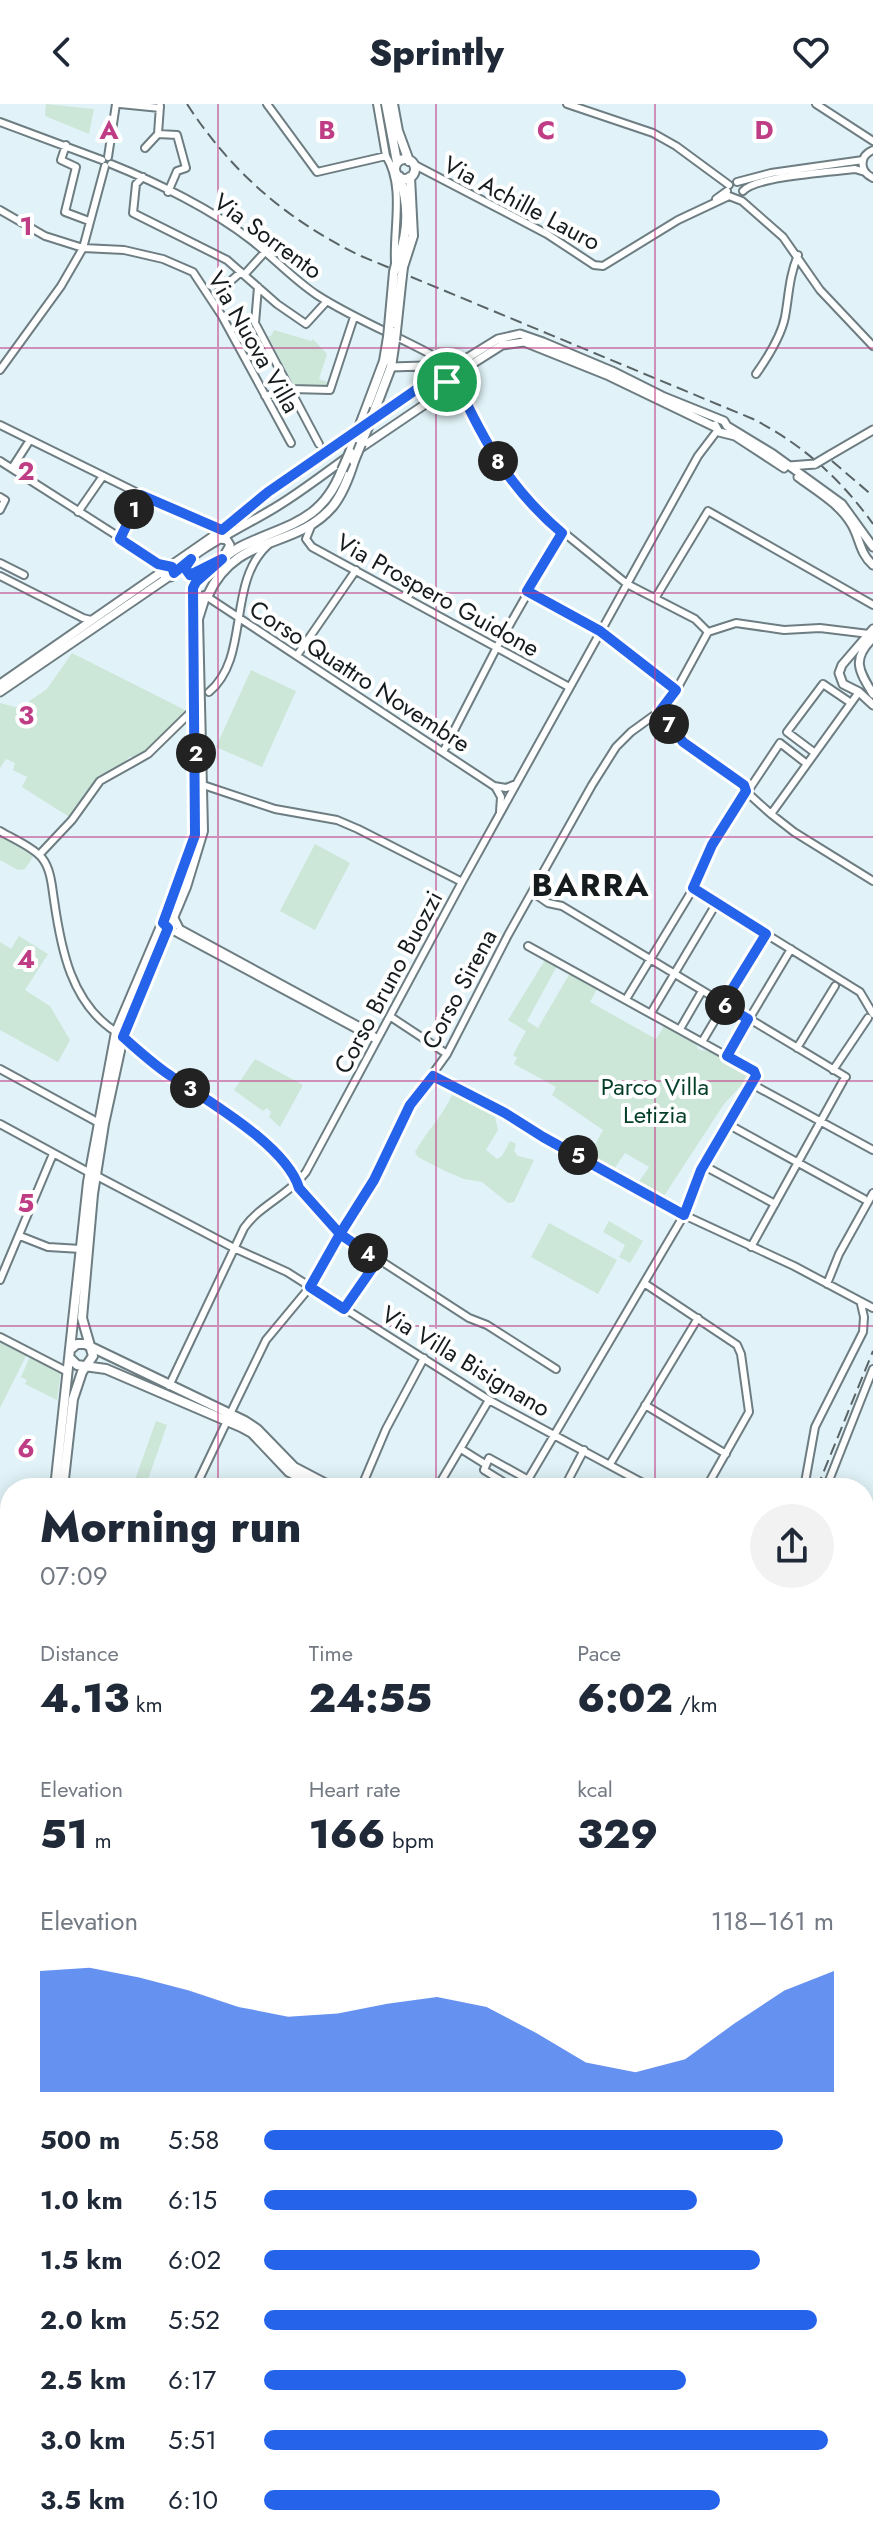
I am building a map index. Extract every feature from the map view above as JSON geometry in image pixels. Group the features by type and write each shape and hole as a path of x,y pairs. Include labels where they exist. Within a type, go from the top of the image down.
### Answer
{"main road":[{"path":"170,923 195,835 193,586 222,559 315,511 332,493 350,452 368,427 391,367 406,220 386,104"},
{"path":"393,104 398,131 411,162 413,236 399,270"},
{"path":"397,162 403,159 411,162"},
{"path":"399,176 404,179 411,176"},
{"path":"56,1478 81,1249 92,1174 120,1034 170,923 203,831 198,619 207,594 219,573 230,562 312,524 335,503 354,461 363,417 394,335"},
{"path":"198,581 205,581 207,594"},
{"path":"193,592 199,597 207,594"},
{"path":"64,1478 73,1399 82,1372 93,1356 82,1318 92,1174"},
{"path":"71,1354 81,1343 89,1346 167,1390 257,1429 294,1467 315,1478"},
{"path":"71,1354 77,1365 106,1369 167,1390"},
{"path":"228,1418 252,1433 289,1472 301,1478"}],"street":[{"path":"0,370 61,286 83,248 118,104 160,106 158,134 145,148"},
{"path":"267,104 317,172 386,156"},
{"path":"377,104 395,187 399,270"},
{"path":"567,104 653,133 676,146 728,190 741,196 783,237 836,309 873,346"},
{"path":"728,190 737,182 771,173 863,160 872,150 871,140 816,104"},
{"name":"Via Sorrento","path":"1,125 66,145 143,177 233,227 291,277 327,301 432,353 447,368"},
{"path":"158,134 177,135 186,168 177,171 168,192"},
{"path":"66,145 61,160 76,167 65,212 89,221"},
{"path":"863,160 865,172"},
{"name":"Via Achille Lauro","path":"411,162 547,234 594,265 603,266 713,202 728,190"},
{"path":"741,196 750,185 771,180 855,169 873,178"},
{"name":"Via Achille Lauro","path":"411,176 423,171"},
{"path":"143,177 136,184 133,213 221,257 306,324 327,301"},
{"path":"737,182 741,196"},
{"name":"Via Nuova Villa","path":"0,210 45,236 83,248 124,250 163,259 193,272 202,282 291,443"},
{"path":"218,292 264,253"},
{"path":"756,374 784,321 787,289 798,255"},
{"path":"258,287 255,323 319,444"},
{"path":"257,302 271,298"},
{"path":"265,396 292,389 330,390 354,317"},
{"path":"0,692 164,568 222,530 268,492 447,368 502,345 524,342 609,376 721,427 789,466 810,470 873,430"},
{"path":"391,367 447,368"},
{"path":"447,368 481,434 530,505 627,584 695,619 708,632 736,623 784,630 820,628 853,636 872,633"},
{"path":"447,368 452,382"},
{"path":"0,684 164,568 191,559 281,504 452,382"},
{"path":"0,425 141,495 222,530"},
{"path":"721,427 745,442 810,470 845,514 856,533 862,553 873,565"},
{"name":"Corso Bruno Buozzi","path":"167,1390 251,1217 298,1182 698,456 721,427"},
{"path":"12,468 30,440"},
{"path":"0,461 164,568"},
{"path":"810,470 812,482 842,504 873,547 865,548 862,553"},
{"path":"78,512 103,476"},
{"path":"120,539 141,495"},
{"path":"0,510 2,498"},
{"path":"656,597 708,511 873,605"},
{"name":"Via Prospero Guidone","path":"312,524 307,536 309,544 569,687"},
{"path":"443,752 527,591 562,533"},
{"path":"191,559 185,568 190,575 222,559 230,545 227,540 221,539"},
{"path":"209,692 224,677 237,616 256,561 260,552 271,542"},
{"path":"24,575 2,564 0,574 91,620"},
{"path":"153,578 164,568"},
{"path":"298,654 356,570"},
{"path":"527,591 600,631 676,690"},
{"name":"Corso Quattro Novembre","path":"207,594 494,786"},
{"name":"Corso Sirena","path":"200,1478 266,1340 310,1287 374,1180 410,1105 447,1054 532,892 616,747 660,711 676,690 708,632"},
{"path":"871,700 848,688 839,673 853,651 872,633"},
{"path":"859,668 862,650 872,633"},
{"path":"853,636 853,651"},
{"path":"844,662 855,663 859,668 871,700"},
{"path":"771,814 859,692 864,679"},
{"path":"815,753 787,732 823,684 851,703 871,700"},
{"path":"848,688 851,703"},
{"path":"39,855 72,820 105,777 148,754 195,708"},
{"path":"660,711 683,742 741,782 746,791 771,814 794,832 873,881"},
{"path":"628,996 693,889 712,845 780,743 807,764"},
{"path":"494,786 506,788 518,782"},
{"path":"203,785 275,809 318,815 348,824 462,882"},
{"path":"494,786 501,797 500,815"},
{"path":"0,831 44,860 63,950 74,983 97,1015 168,1074 230,1113 270,1148 298,1182 299,1188 340,1234 469,1318 487,1325 556,1369"},
{"path":"693,889 864,997 870,1016 833,1070"},
{"path":"532,892 548,903 562,906 845,1079 751,1247"},
{"path":"651,1013 716,904"},
{"path":"170,923 377,1040"},
{"path":"702,1042 766,934"},
{"path":"528,946 754,1071 755,1078 701,1170 684,1215 529,1478"},
{"path":"727,1056 791,949"},
{"path":"797,1048 835,986"},
{"path":"680,1029 702,991"},
{"path":"391,1017 447,1054"},
{"path":"0,1069 102,1124"},
{"path":"433,1076 505,1113 535,1133 684,1215 873,1308"},
{"path":"759,1088 873,1150"},
{"name":"Via Villa Bisignano","path":"0,1124 234,1248 287,1272 489,1400 634,1478"},
{"path":"733,1127 864,1199"},
{"path":"0,1280 53,1154"},
{"path":"710,1169 775,1204"},
{"path":"827,1284 839,1254 873,1193"},
{"path":"20,1236 48,1247 81,1249"},
{"path":"344,1309 378,1260"},
{"path":"644,1283 737,1345 741,1354 750,1410 712,1478"},
{"path":"806,1478 815,1427 863,1332 861,1304"},
{"path":"610,1464 698,1318"},
{"path":"0,1337 68,1372"},
{"path":"365,1478 386,1429 424,1358"},
{"path":"830,1478 873,1369"},
{"path":"446,1478 489,1400"},
{"path":"645,1405 726,1454"},
{"path":"461,1449 485,1464"},
{"path":"569,1478 584,1450"},
{"path":"497,1478 484,1470 492,1457 526,1478"}],"green space":[{"path":"46,104 94,109 89,134 45,116"},
{"path":"274,330 313,339 327,354 319,379 330,383 328,387 294,386 268,336"},
{"path":"72,653 187,711 143,756 129,757 104,776 71,818 22,787 27,777 13,770 15,763 6,759 0,768 0,703 19,708 47,689"},
{"path":"251,670 296,691 262,767 216,747"},
{"path":"0,835 26,848 33,857 25,869 18,870 0,860"},
{"path":"315,844 350,863 315,930 280,911"},
{"path":"19,936 48,954 25,990 50,1006 70,1040 58,1062 0,1030 0,942 11,949"},
{"name":"Parco Villa Letizia","path":"545,960 557,966 527,1021 538,1028 570,973 597,989 590,1002 656,1039 664,1026 695,1043 699,1050 710,1051 751,1075 724,1104 662,1199 636,1186 649,1167 625,1153 612,1172 588,1157 603,1130 552,1095 556,1087 514,1064 517,1058 513,1055 526,1031 508,1020"},
{"path":"255,1059 303,1085 280,1127 269,1117 271,1112 267,1108 263,1111 234,1090"},
{"path":"458,1093 494,1112 498,1130 486,1150 497,1159 510,1141 516,1144 514,1151 518,1156 534,1160 514,1202 508,1203 482,1182 464,1179 443,1170 418,1157 415,1152 452,1095"},
{"path":"609,1221 643,1241 630,1263 619,1257 625,1245 603,1232"},
{"path":"549,1223 617,1260 598,1294 531,1257"},
{"path":"0,1338 27,1354 0,1408"},
{"path":"31,1354 61,1371 57,1400 25,1384 27,1380 21,1377"},
{"path":"156,1421 167,1425 148,1478 136,1478"}],"railway":[{"path":"187,104 222,152 242,173 309,227 361,256 753,419 819,464 848,492 873,524"},
{"path":"832,461 873,496"},
{"path":"821,1478 873,1351"}],"district":[{"name":"BARRA","path":"591,885"}],"route":[{"path":"447,382 442,374 417,389 268,492 222,530 141,495 120,539 158,564 172,567 174,573 191,559 185,568 190,575 222,559 193,588 195,835 163,923 168,928 123,1037 168,1074 230,1113 270,1148 296,1179 299,1188 340,1234 310,1287 344,1309 378,1260 340,1234 374,1180 410,1105 433,1076 505,1113 528,1129 684,1215 691,1189 717,1138 756,1076 754,1071 727,1056 748,1019 723,1004 766,934 693,888 712,845 746,791 744,785 677,736 660,711 676,690 600,631 527,591 562,533 539,514 518,490 487,445 456,381 447,382"}]}
